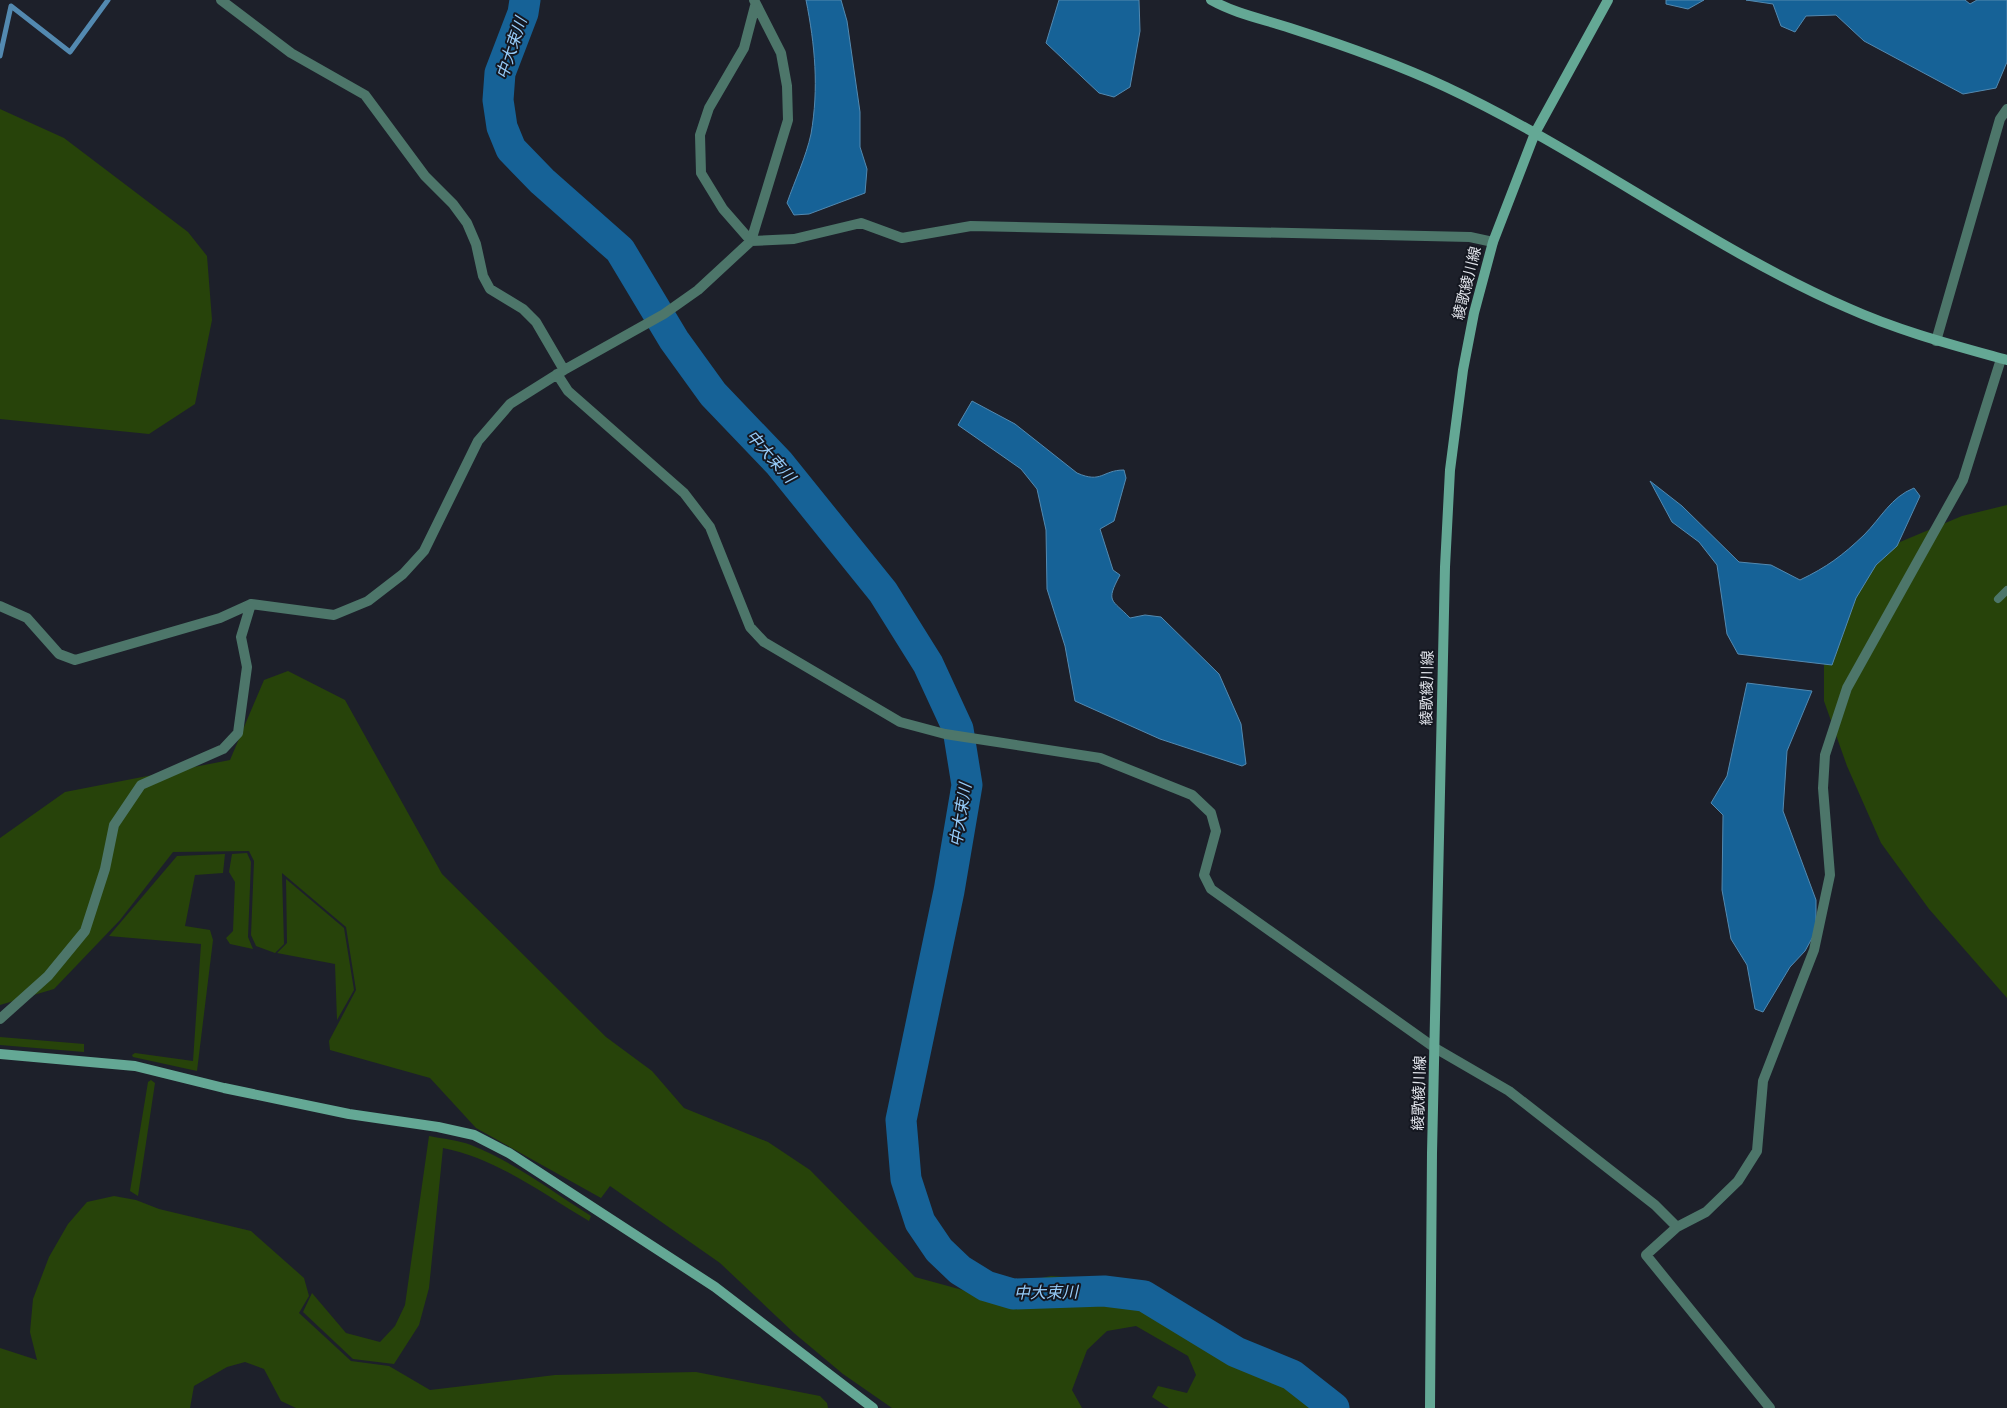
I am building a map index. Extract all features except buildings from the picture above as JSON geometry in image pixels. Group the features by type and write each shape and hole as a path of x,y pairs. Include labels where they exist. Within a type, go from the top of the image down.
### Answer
{"street":[{"path":"221,0 291,53 365,95 425,176 453,204 467,223 476,244 483,276 490,289 523,309 536,322 568,391 684,493 710,527 750,627 764,642 900,722 945,734 1100,758 1192,795 1211,814 1216,831 1204,875 1211,890 1435,1048 1509,1091 1655,1205 1677,1227"},
{"path":"1211,0 1242,14 1378,57 1447,87 1535,133 1764,267 1848,308 1936,341 2004,360 1963,480 1847,688 1837,714 1825,754 1823,788 1830,875 1814,950 1763,1081 1757,1151 1738,1181 1706,1212 1677,1227 1646,1255 1770,1408"},
{"name":"綾歌綾川線","path":"1430,1408 1445,567 1450,470 1463,370 1474,312 1493,242 1535,133 1608,0"},
{"path":"751,241 723,209 701,173 700,135 709,108 744,48 754,3"},
{"path":"0,606 27,618 59,654 75,660 220,618 251,604 334,615 368,601 403,574 424,551 478,441 510,404 560,372 664,314 698,290 751,241 788,120 787,86 781,53 754,3"},
{"path":"1936,341 2000,119 2007,109"},
{"path":"751,241 794,238 861,223 902,238 981,226 1442,236 1470,237 1493,242"},
{"path":"0,1019 48,976 84,931 105,869 114,825 141,785 223,749 238,733 248,667 241,637 251,604"},
{"path":"0,1054 135,1066 224,1088 349,1114 438,1127 474,1135 509,1153 715,1287 873,1408"}],"lane":[{"path":"1998,599 2007,590"}],"green space":[{"path":"0,109 64,138 188,232 207,256 212,320 195,404 149,434 0,419"},
{"path":"2007,505 2007,998 1929,909 1881,843 1847,766 1824,701 1824,644 1848,592 1900,542 1962,516"},
{"path":"288,671 345,700 442,874 606,1037 652,1071 684,1108 768,1142 810,1170 915,1277 970,1292 1051,1276 1119,1281 1184,1326 1240,1361 1290,1384 1317,1408 1169,1408 1152,1397 1158,1386 1187,1393 1196,1375 1188,1356 1136,1326 1107,1331 1087,1350 1072,1390 1082,1408 892,1408 843,1374 794,1333 720,1263 610,1186 601,1198 476,1128 430,1078 330,1050 329,1041 356,990 346,927 282,873 284,944 275,953 256,946 251,935 254,861 249,851 173,852 120,920 54,989 0,1005 0,838 65,792 230,760 264,680"},
{"path":"247,853 251,862 248,937 253,949 230,944 226,938 233,931 235,882 229,872 232,854"},
{"path":"225,854 223,873 195,875 185,926 210,930 213,940 197,1071 133,1057 132,1055 135,1053 193,1061 201,944 109,936 177,856"},
{"path":"286,879 344,928 354,990 337,1020 335,964 277,953 287,943"},
{"path":"0,1037 84,1044 84,1052 0,1045"},
{"path":"151,1080 155,1083 138,1196 130,1191 148,1082"},
{"path":"429,1136 466,1143 487,1152 533,1178 591,1216 589,1221 500,1168 463,1153 443,1148 429,1288 419,1325 394,1364 353,1359 303,1312 312,1293 346,1333 380,1342 395,1326 405,1305"},
{"path":"114,1196 136,1200 159,1209 251,1231 304,1278 309,1296 299,1313 351,1361 389,1366 430,1390 555,1375 696,1372 820,1396 827,1403 828,1408 296,1408 281,1401 264,1369 245,1362 227,1367 194,1386 190,1408 0,1408 0,1348 37,1360 30,1332 33,1299 49,1257 68,1224 87,1202"}],"water":[{"path":"806,0 841,0 847,21 860,112 860,147 867,169 865,193 809,214 794,215 787,203 809,143 815,100 814,50"},
{"path":"1059,0 1139,0 1140,31 1130,87 1114,97 1099,93 1046,43"},
{"path":"1666,0 1704,0 1688,9 1666,4"},
{"path":"1746,0 1965,0 1970,4 1977,0 2007,0 2007,62 1996,88 1963,94 1864,41 1836,15 1806,16 1795,32 1781,26 1773,4"},
{"path":"972,401 1015,424 1077,473 1097,477 1124,470 1126,478 1114,521 1100,529 1113,570 1120,575 1113,591 1113,600 1130,618 1145,615 1161,617 1219,674 1241,724 1246,764 1242,766 1160,739 1075,701 1065,646 1047,589 1046,530 1037,489 1021,469 958,425"},
{"path":"1650,481 1682,506 1739,562 1771,565 1800,580 1826,566 1849,549 1893,502 1906,492 1914,488 1920,496 1897,546 1876,565 1856,598 1832,665 1738,654 1727,634 1717,565 1699,542 1672,522"},
{"path":"1747,683 1812,691 1787,751 1783,811 1816,900 1816,931 1805,951 1790,967 1763,1012 1755,1009 1747,965 1731,939 1722,890 1723,815 1711,803 1727,776"}],"waterway":[{"path":"0,56 11,6 70,52 108,0"},
{"name":"中大束川","path":"525,0 523,13 500,73 498,100 502,127 511,149 542,181 620,250 674,340 713,394 779,463 883,592 928,664 958,729 967,785 949,891 901,1120 906,1179 920,1222 939,1250 960,1270 986,1286 1013,1294 1104,1291 1144,1296 1236,1352 1292,1375 1334,1408"}]}
